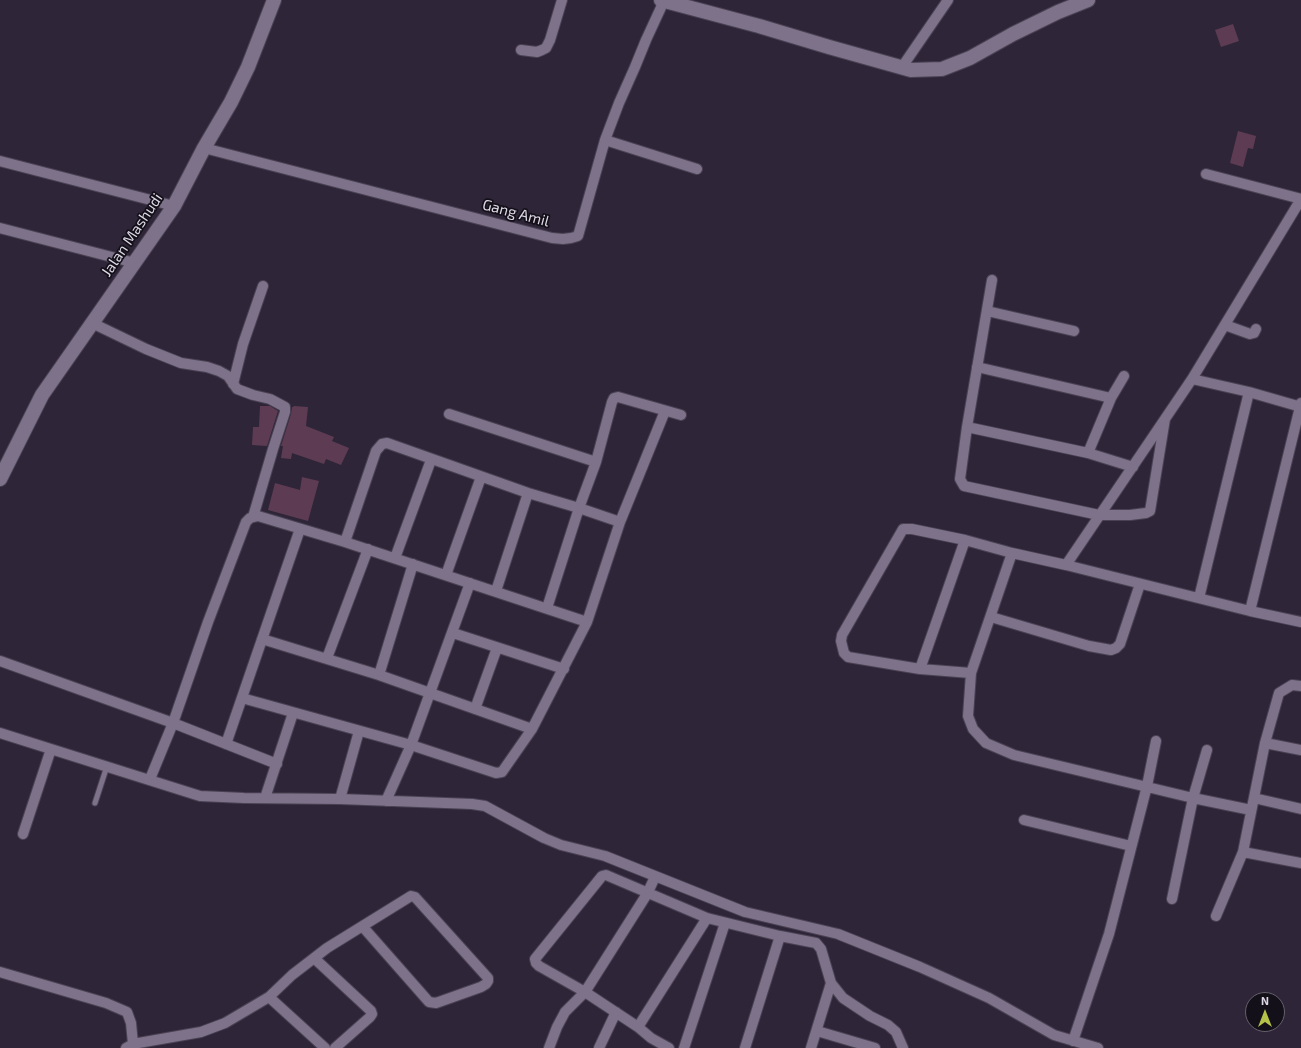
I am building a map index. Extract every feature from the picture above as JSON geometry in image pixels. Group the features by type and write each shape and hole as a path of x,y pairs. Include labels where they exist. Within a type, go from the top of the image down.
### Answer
{"street":[{"name":"Jalan Mashudi","path":"1,476 42,395 174,206 204,148 231,102 248,67 274,0"},
{"path":"522,50 537,52 546,48 550,40 562,0"},
{"name":"Gang Amil","path":"204,148 552,238 563,239 578,236 604,140 662,0"},
{"path":"662,0 759,26 829,48 911,70 942,69 970,58 1013,34 1058,12 1088,0"},
{"path":"902,67 948,0"},
{"path":"604,140 697,170"},
{"path":"0,161 174,206"},
{"path":"1066,565 1133,467 1166,415 1192,379 1301,199 1206,174"},
{"path":"0,228 135,263"},
{"path":"992,280 967,427 960,479 964,486 1099,515 1130,515 1146,513 1150,510 1166,415"},
{"path":"233,384 243,344 263,286"},
{"path":"987,311 1074,331"},
{"path":"92,323 146,349 181,363 207,367 218,371 228,376 237,389 253,395 270,398 283,405 286,409 253,517"},
{"path":"1225,325 1250,334 1254,333 1256,329"},
{"path":"977,367 1111,398"},
{"path":"1088,453 1111,398 1124,376"},
{"path":"1192,379 1301,406 1250,611"},
{"path":"1199,598 1249,392"},
{"path":"548,608 579,508 596,462 614,398 618,397 681,415"},
{"path":"242,698 411,745 499,773 502,772 532,729 587,622 620,522 666,411"},
{"path":"449,414 596,462"},
{"path":"967,427 1088,453 1133,467"},
{"path":"345,542 376,451 379,446 387,443 480,477 620,522"},
{"path":"395,558 431,460"},
{"path":"446,575 480,477"},
{"path":"496,591 528,493"},
{"path":"150,780 174,723 208,622 246,522 250,518 258,516 368,549 587,622"},
{"path":"971,673 920,669 848,657 844,653 841,641 842,635 903,529 912,528 965,540 1012,553 1301,622"},
{"path":"226,744 300,529"},
{"path":"920,669 965,540"},
{"path":"327,658 368,549"},
{"path":"1012,553 971,673 968,716 973,730 986,743 1014,755 1251,810"},
{"path":"379,675 413,564"},
{"path":"386,801 411,745 431,694 470,583"},
{"path":"991,617 1089,646 1111,650 1120,644 1140,584"},
{"path":"453,633 564,669"},
{"path":"262,638 379,675 532,729"},
{"path":"475,709 497,648"},
{"path":"0,662 174,723 277,764"},
{"path":"1216,916 1243,852 1265,743 1279,693 1292,685 1301,686"},
{"path":"265,798 293,713"},
{"path":"340,799 359,731"},
{"path":"0,733 200,796 340,799 472,804 485,806 544,838 561,845 605,856 745,912 838,934 920,967 989,998 1054,1035 1098,1048"},
{"path":"1073,1041 1108,934 1147,786 1156,741"},
{"path":"1265,743 1301,750"},
{"path":"23,834 51,749"},
{"path":"1172,899 1194,798 1207,750"},
{"path":"1254,798 1301,809"},
{"path":"1024,820 1131,846"},
{"path":"1243,852 1301,863"},
{"path":"669,1048 651,1038 638,1027 585,992 536,963 535,959 602,876 606,875 647,894 707,918 780,936 813,942 818,945 831,983 843,998 870,1016 888,1025 896,1032 902,1048"},
{"path":"549,1048 557,1026 565,1012 585,992 647,894 655,877"},
{"path":"0,972 118,1007 127,1012 131,1023 130,1043 201,1032 225,1023 268,996 292,975 349,933 362,927 413,896 488,978 488,981 481,987 436,1003 429,1002 362,927"},
{"path":"638,1027 707,918"},
{"path":"684,1048 725,923"},
{"path":"745,1048 780,936"},
{"path":"314,958 371,1011 372,1014 335,1048"},
{"path":"811,1048 831,983"},
{"path":"268,996 325,1048"},
{"path":"599,1048 616,1012"},
{"path":"817,1031 875,1048"}],"lane":[{"path":"95,803 107,766"}],"building":[{"path":"1233,24 1239,41 1221,47 1215,30"},
{"path":"1238,131 1256,136 1253,149 1248,148 1243,167 1230,163"},
{"path":"260,406 270,406 278,411 267,446 252,445 253,427 259,427"},
{"path":"292,407 308,407 306,426 334,437 332,441 349,448 341,465 326,459 324,464 292,453 291,459 281,458 283,446 281,446"},
{"path":"302,477 319,481 308,521 268,510 275,483 300,490"}]}
